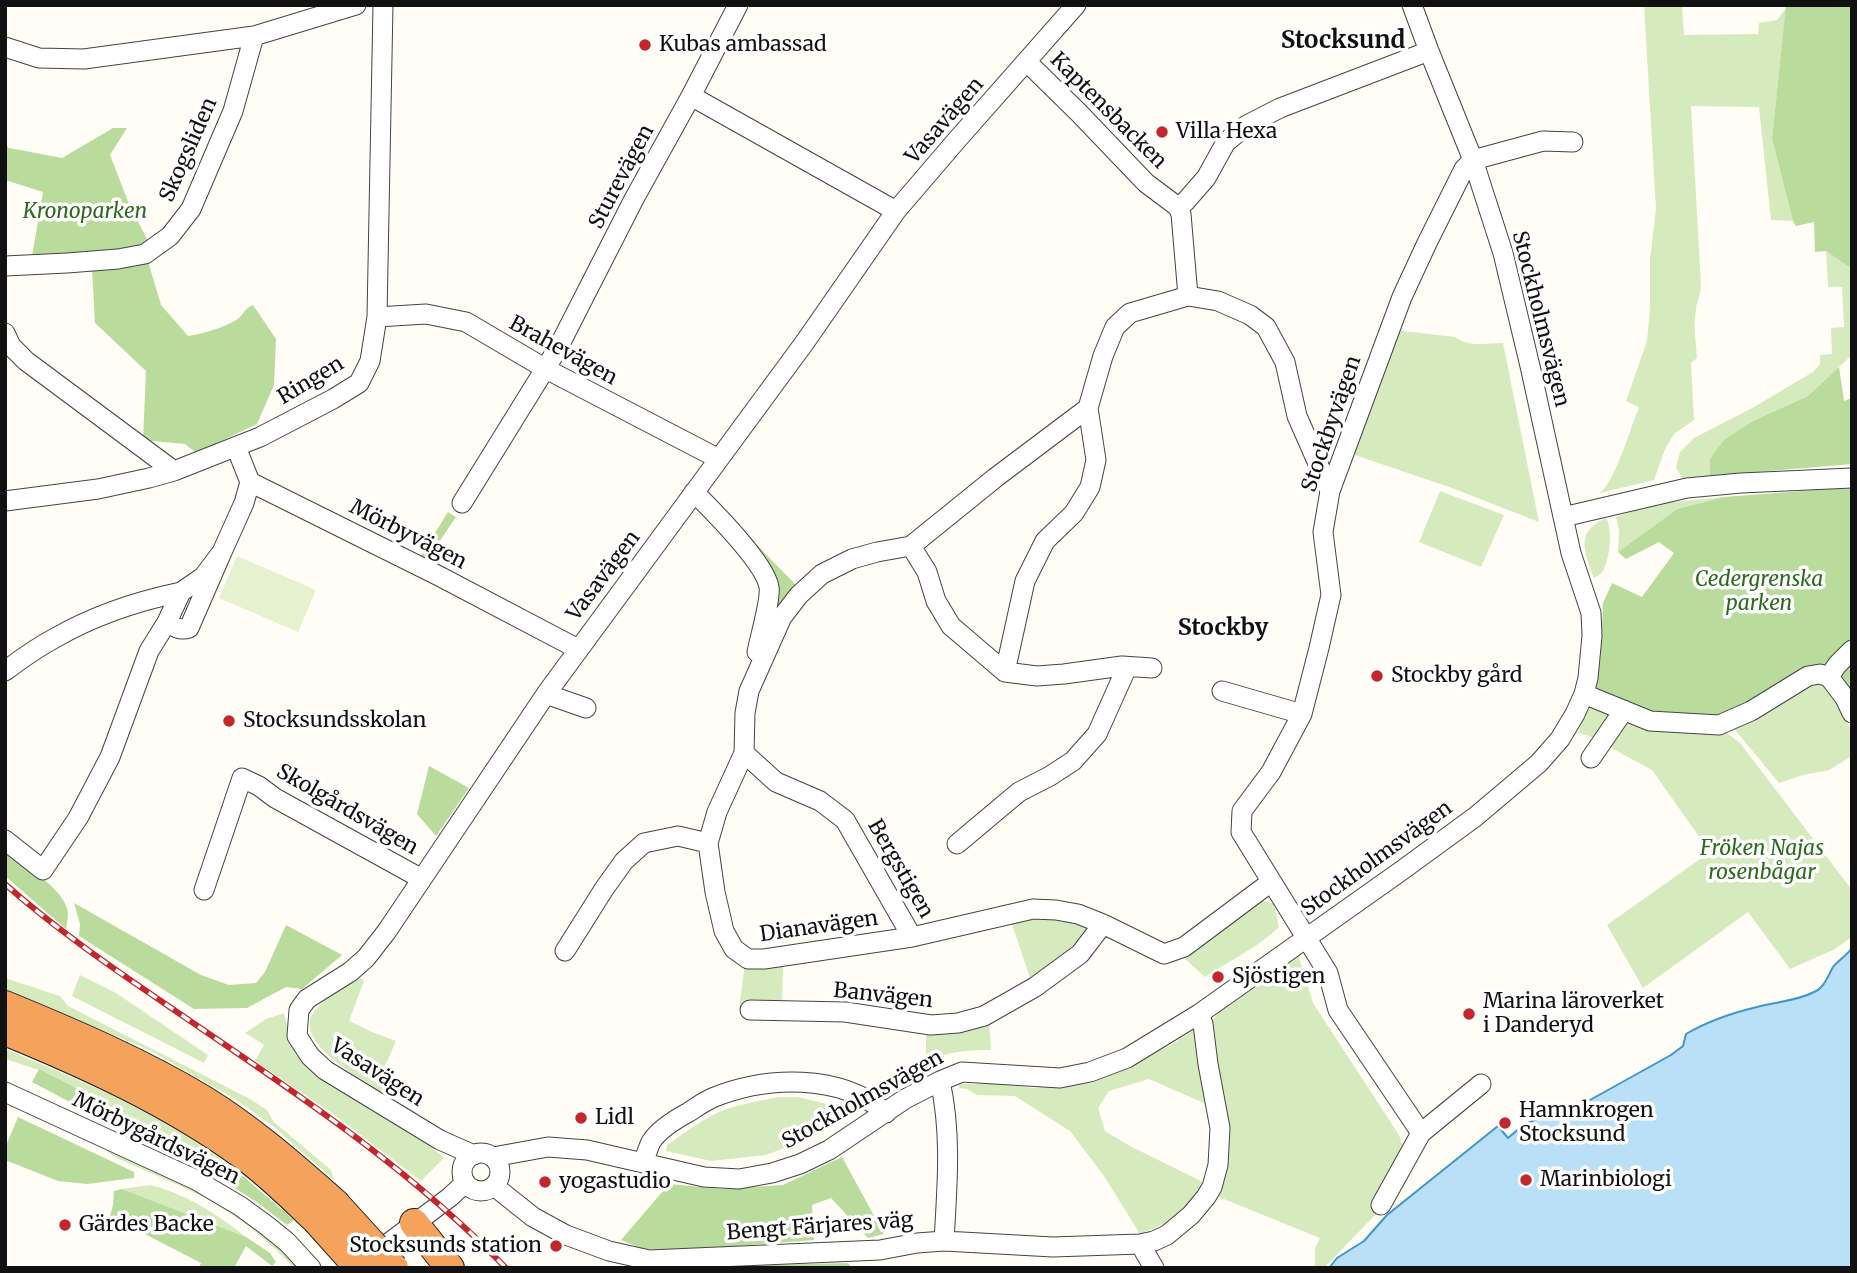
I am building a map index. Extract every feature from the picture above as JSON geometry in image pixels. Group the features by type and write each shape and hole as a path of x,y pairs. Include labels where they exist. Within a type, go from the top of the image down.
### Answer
{"highway":[{"path":"5,1005 131,1060 204,1101 258,1137 326,1212 394,1268"},
{"path":"5,1031 119,1082 192,1121 284,1188 326,1212 357,1268"},
{"path":"414,1223 450,1268"}],"street":[{"path":"5,47 39,58 84,59 254,36 356,5"},
{"name":"Ringen","path":"5,501 98,489 174,471 260,437 359,383 370,361 377,317 383,5"},
{"name":"Sturevägen","path":"462,503 558,348 738,5"},
{"name":"Vasavägen","path":"483,1156 440,1140 325,1070 310,1056 297,1036 299,1010 307,999 350,972 366,958 387,931 545,694 805,342 897,211 1076,5"},
{"name":"Stockholmsvägen","path":"483,1156 548,1147 587,1150 704,1177 739,1179 800,1164 829,1150 905,1099 962,1072 1060,1078 1090,1072 1127,1058 1199,1014 1464,825 1526,775 1560,739 1575,714 1588,678 1591,613 1574,564 1503,253 1474,160 1412,5"},
{"name":"Skogsliden","path":"5,266 118,259 145,254 170,236 191,209 233,111 254,36"},
{"path":"1188,296 1181,214 1178,207 1206,178 1226,142 1247,125 1280,108 1429,51"},
{"name":"Kaptensbacken","path":"1027,62 1146,183 1178,207"},
{"path":"691,96 897,211"},
{"path":"1474,160 1544,141 1573,142"},
{"name":"Stockbyvägen","path":"1421,1133 1338,1010 1328,973 1241,832 1242,811 1271,772 1302,714 1331,595 1323,531 1330,491 1402,297 1464,169 1474,160"},
{"path":"1005,673 1025,582 1045,541 1074,513 1090,487 1096,460 1088,408 1103,356 1115,327 1130,313 1188,296 1218,301 1250,314 1266,327 1285,362 1297,416 1330,491"},
{"name":"Brahevägen","path":"377,317 426,314 466,322 545,369 719,458"},
{"path":"5,333 11,346 26,361 174,471"},
{"path":"749,691 782,617 799,595 822,574 852,559 911,546 1088,408"},
{"path":"167,622 175,628 189,628 244,503 250,482 236,447"},
{"path":"1563,517 1687,488 1852,478"},
{"name":"Mörbyvägen","path":"250,482 578,649"},
{"path":"694,492 765,574 769,589 745,713 744,753"},
{"path":"911,546 927,572 936,601 951,626 1005,673 1037,676 1127,667 1152,668"},
{"path":"5,671 55,638 93,619 181,592 203,577 222,552"},
{"path":"5,841 43,870 78,818 110,757 149,651 181,592"},
{"path":"1829,677 1852,650"},
{"path":"957,844 1018,792 1073,761 1097,734 1127,667"},
{"path":"1584,694 1650,721 1720,725 1808,676 1820,674 1829,677 1845,698 1852,713"},
{"path":"1222,691 1302,714"},
{"path":"545,694 586,708"},
{"path":"1591,758 1624,710"},
{"name":"Dianavägen","path":"744,753 718,811 708,843 727,951 748,959 764,959 912,937"},
{"name":"Bergstigen","path":"744,753 776,782 820,801 845,820 912,937 1032,909 1056,910 1078,914 1103,924 1164,954 1184,947 1271,882"},
{"name":"Skolgårdsvägen","path":"204,890 242,778 259,786 275,799 422,879"},
{"path":"565,951 624,861 644,842 678,836 708,843"},
{"name":"Banvägen","path":"750,1010 845,1012 931,1025 958,1023 984,1016 1035,987 1080,954 1103,924"},
{"path":"1154,1268 1140,1244 1167,1235 1191,1215 1212,1187 1218,1165 1220,1128 1203,1024 1199,1014"},
{"path":"940,1081 946,1107 948,1177 944,1241"},
{"path":"643,1162 651,1142 676,1119 710,1099 743,1088 780,1082 831,1086 872,1101 886,1113"},
{"path":"1381,1205 1421,1133 1481,1084"},
{"name":"Mörbygårdsvägen","path":"5,1092 196,1180 266,1225 287,1242 311,1268"},
{"name":"Vasavägen","path":"440,1140 464,1177"},
{"path":"357,1268 450,1197 464,1177 467,1160 483,1156 499,1166 499,1179 494,1186 482,1192 470,1188 464,1177"},
{"name":"Bengt Färjares väg","path":"494,1186 533,1217 566,1235 608,1251 649,1261 881,1259 916,1243 944,1241 1053,1247 1140,1244"}],"green space":[{"path":"1644,5 1682,5 1684,35 1758,34 1759,23 1777,20 1786,8 1772,139 1793,221 1771,220 1759,107 1691,106 1701,286 1695,321 1697,358 1691,363 1694,420 1674,434 1665,449 1654,480 1600,493 1612,477 1639,407 1626,401 1647,341 1650,308 1650,259 1656,209"},
{"path":"1786,5 1852,5 1852,269 1826,251 1815,252 1814,222 1796,226 1772,139"},
{"name":"Kronoparken","path":"113,128 127,128 110,155 129,204 148,241 132,249 31,262 43,192 5,180 5,145 62,158"},
{"path":"1826,251 1852,269 1852,355 1808,396 1755,420 1710,459 1710,476 1682,478 1676,467 1680,452 1694,438 1813,372 1820,364 1820,355 1832,354 1831,328 1844,327 1842,287 1828,287"},
{"path":"148,261 161,305 188,336 230,323 253,305 276,339 274,385 257,424 196,453 185,444 143,440 146,371 95,323 92,269"},
{"path":"1393,330 1455,337 1473,344 1503,343 1539,522 1452,488 1352,454"},
{"path":"1839,367 1844,401 1852,398 1852,464 1710,476 1710,459 1724,440 1755,420 1808,396"},
{"name":"Cedergrenska parken","path":"1852,489 1852,696 1841,677 1825,667 1715,720 1647,718 1593,695 1601,645 1603,603 1612,583 1642,597 1674,553 1659,542 1626,559 1618,552 1677,509 1724,497"},
{"path":"1440,491 1504,515 1481,567 1419,542"},
{"path":"1724,497 1677,509 1618,552 1619,530 1616,517 1653,504"},
{"path":"448,512 456,517 427,560 420,557"},
{"path":"1606,518 1610,537 1609,552 1603,571 1594,578 1585,551 1586,536 1596,523"},
{"path":"751,539 798,587 770,632 776,578"},
{"path":"237,556 316,590 298,632 219,598"},
{"path":"1806,681 1831,686 1852,732 1852,756 1829,770 1779,783 1731,725"},
{"name":"Fröken Najas rosenbågar","path":"1593,695 1727,733 1740,743 1852,890 1852,937 1835,949 1790,969 1748,912 1643,988 1607,925 1710,852 1652,770 1587,735 1578,733"},
{"path":"429,766 469,788 436,836 417,814"},
{"path":"5,850 59,894 68,912 66,929 5,876"},
{"path":"1261,900 1274,904 1279,927 1262,941 1205,977 1182,956"},
{"path":"74,903 201,975 229,985 256,983 265,972 286,925 342,955 302,989 286,987 247,1008 194,1009 79,936 80,924"},
{"path":"1051,915 1086,923 1086,933 1064,954 1030,978 1011,921"},
{"path":"1297,951 1313,1003 1399,1135 1403,1147 1378,1212 1324,1268 1315,1268 1315,1248 1320,1238 1214,1195 1211,1022 1222,1008"},
{"path":"745,963 783,966 782,1005 739,1009"},
{"path":"80,975 116,993 208,1055 204,1063 72,996"},
{"path":"359,977 364,981 349,1021 396,1041 387,1062 373,1080 383,1088 380,1092 331,1057 319,1046 312,1034 310,1022 319,1005"},
{"path":"5,978 60,996 68,1006 250,1099 267,1110 274,1122 331,1170 334,1180 274,1127 235,1099 151,1051 5,989"},
{"path":"284,1013 290,1038 444,1158 421,1181 332,1113 255,1061 264,1045 245,1033 266,1019"},
{"path":"989,1021 991,1050 958,1052 926,1063 926,1026"},
{"path":"1197,1028 1206,1104 1149,1079 1109,1091 1098,1108 1105,1131 1205,1183 1173,1220 1140,1234 1104,1176 1070,1131 1015,1096 977,1095 967,1089 958,1088 960,1084 1004,1084 1033,1088 1092,1083 1171,1045"},
{"path":"5,1049 160,1120 217,1156 244,1177 214,1169 170,1137 39,1070 5,1059"},
{"path":"39,1069 170,1137 214,1169 244,1177 294,1220 287,1225 213,1174 156,1148 32,1082"},
{"path":"778,1097 798,1097 843,1108 847,1112 830,1127 766,1155 711,1161 666,1151 667,1145 716,1113"},
{"path":"18,1117 134,1172 134,1178 87,1184 58,1181 5,1160 5,1148"},
{"path":"106,1149 214,1199 271,1240 298,1268 294,1268 256,1232 212,1202 117,1158"},
{"path":"842,1157 884,1234 868,1238 831,1198 812,1205 814,1240 686,1250 643,1249 621,1240 669,1184 722,1189 783,1185"},
{"path":"150,1185 201,1206 246,1237 122,1189"},
{"path":"122,1189 246,1237 270,1253 276,1262 272,1266 246,1246 234,1268 199,1268 201,1263 110,1216 114,1191"},
{"path":"848,1263 852,1268 645,1268"}],"water":[{"path":"1852,948 1852,1268 1329,1268 1337,1258 1364,1241 1387,1215 1498,1126 1508,1138 1522,1126 1581,1105 1671,1055 1683,1046 1686,1034 1703,1025 1738,1012 1814,992 1823,985 1833,967"}],"railway":[{"path":"5,884 90,952 349,1132 430,1197 506,1268"}],"place":[{"name":"Kubas ambassad","path":"645,45"},
{"name":"Villa Hexa","path":"1162,132"},
{"name":"Stockby gård","path":"1377,676"},
{"name":"Stocksundsskolan","path":"229,721"},
{"name":"Sjöstigen","path":"1218,977"},
{"name":"Marina läroverket i Danderyd","path":"1469,1014"},
{"name":"Lidl","path":"581,1118"},
{"name":"Hamnkrogen Stocksund","path":"1505,1123"},
{"name":"Marinbiologi","path":"1526,1180"},
{"name":"yogastudio","path":"545,1182"},
{"name":"Gärdes Backe","path":"65,1225"},
{"name":"Stocksunds station","path":"556,1246"}],"district":[{"name":"Stocksund","path":"1343,41"},
{"name":"Stockby","path":"1223,628"}]}
